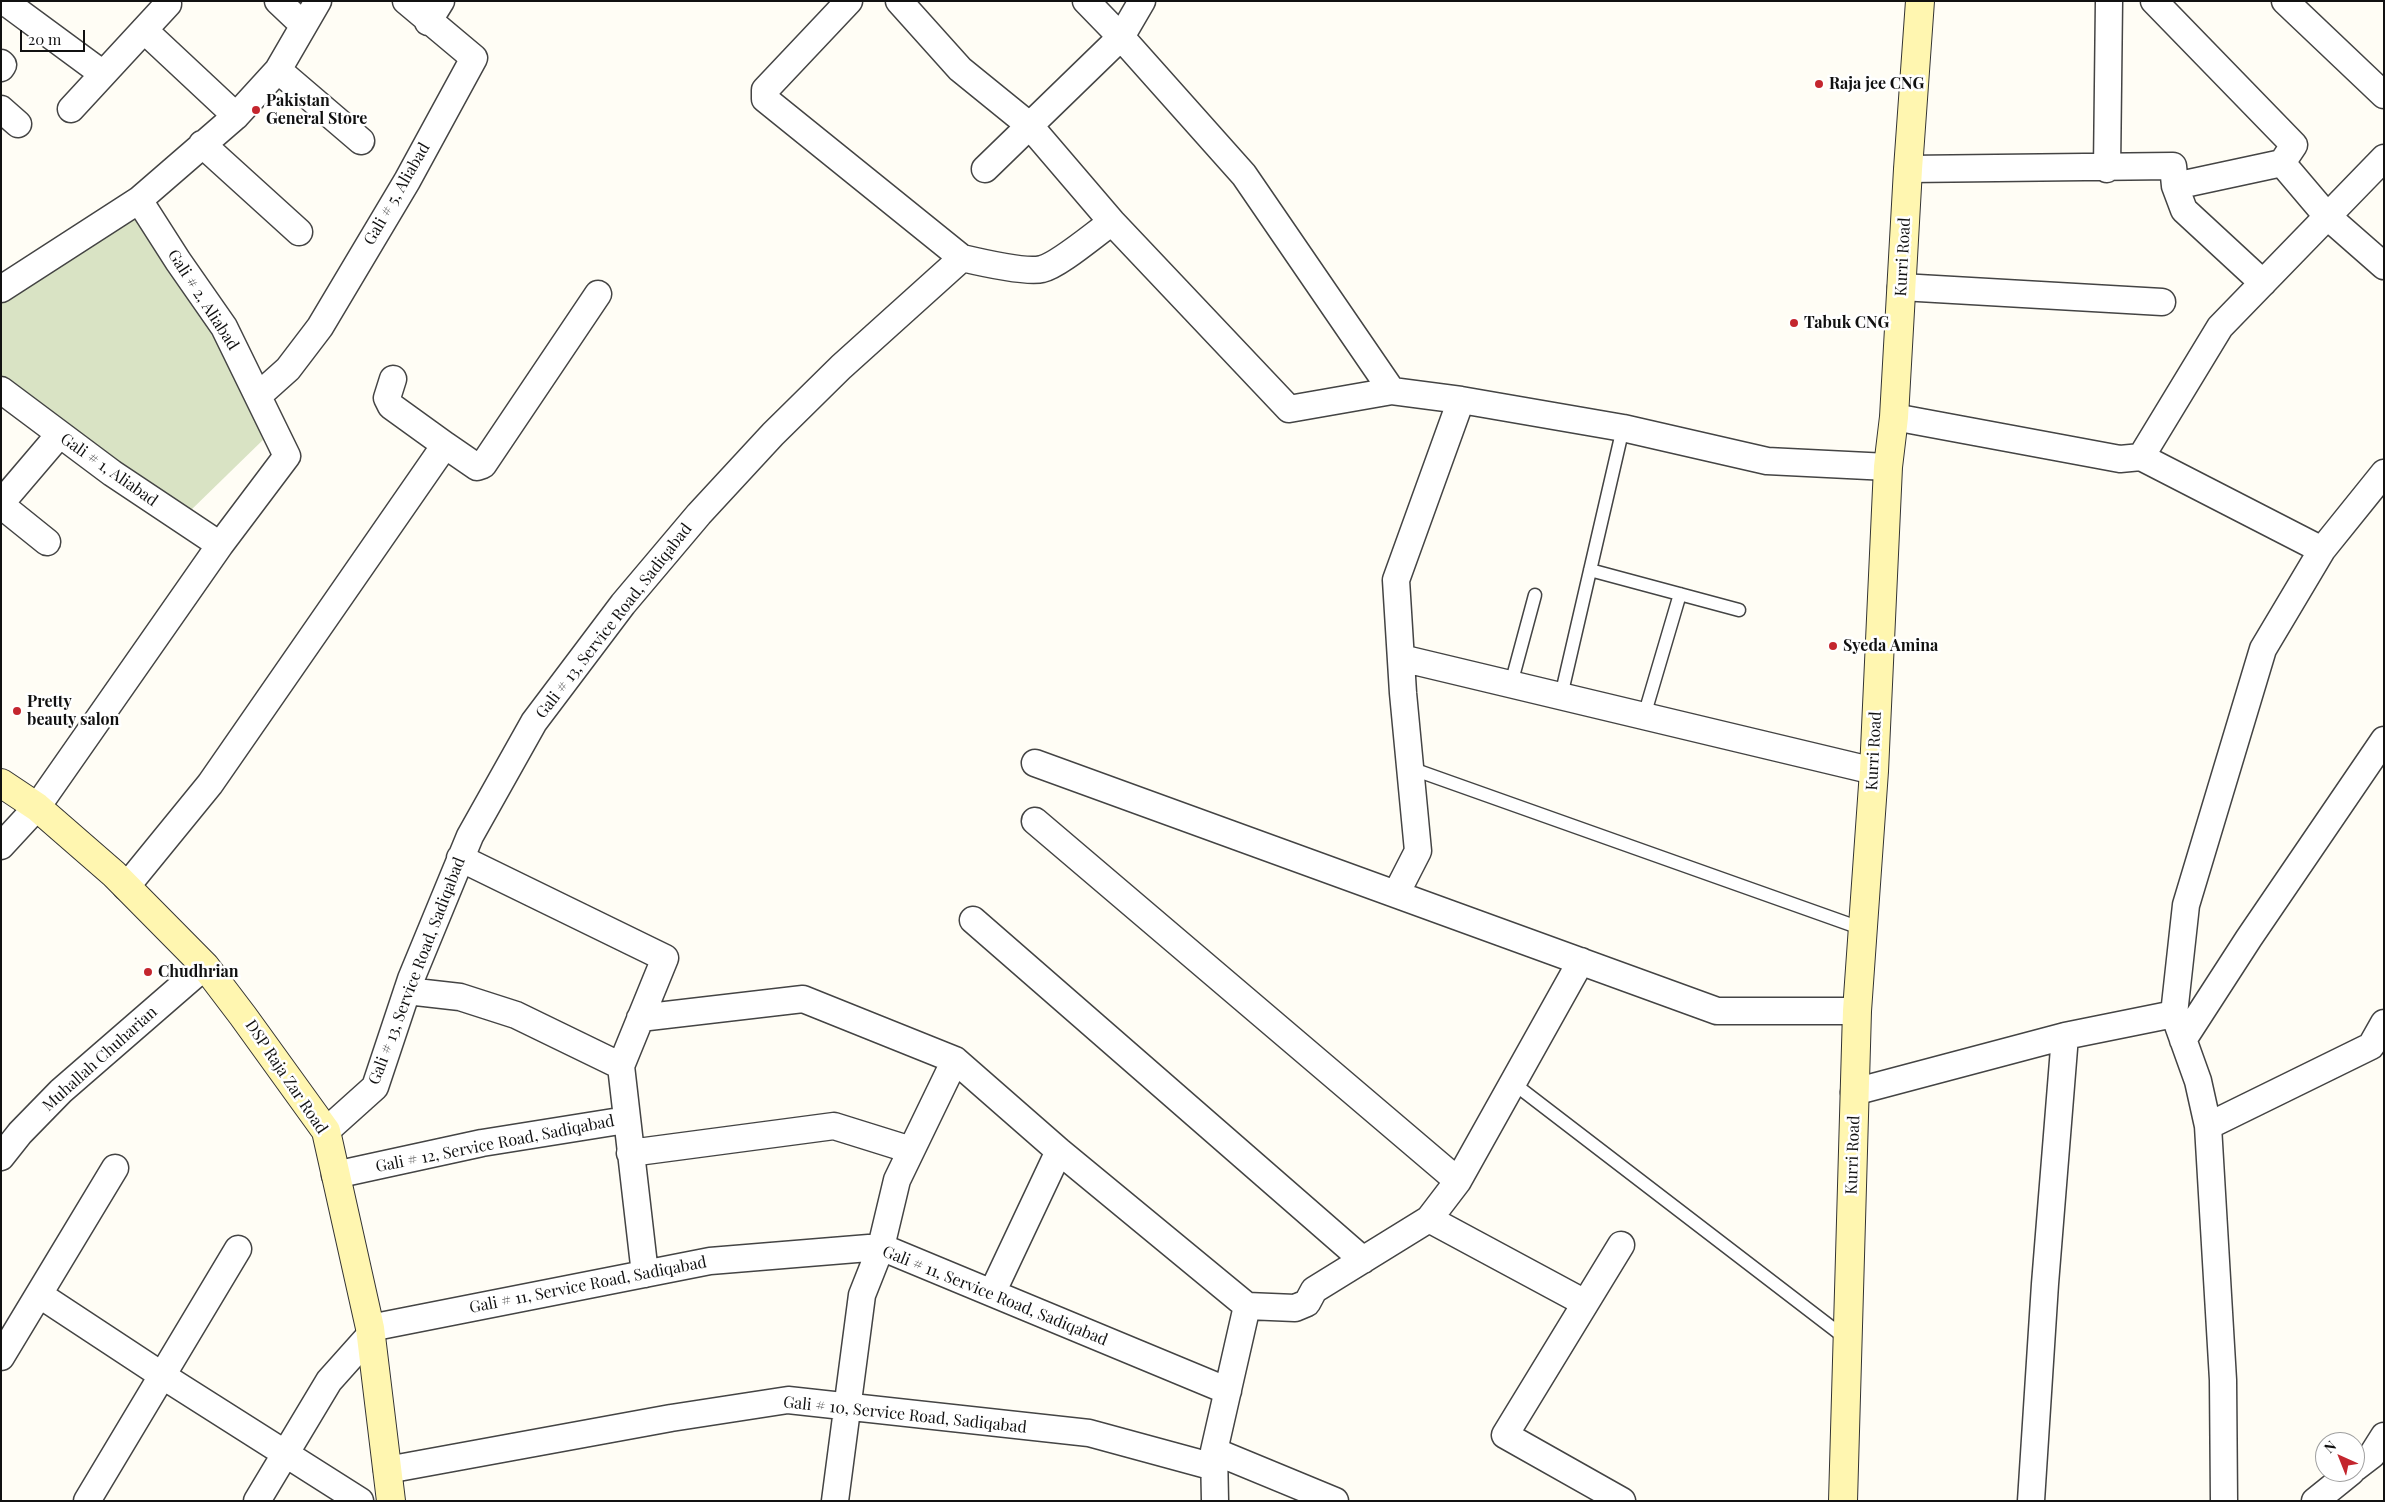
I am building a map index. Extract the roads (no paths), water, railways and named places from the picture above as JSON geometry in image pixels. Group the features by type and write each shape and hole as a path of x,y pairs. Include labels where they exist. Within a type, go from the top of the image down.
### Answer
{"main road":[{"name":"Kurri Road","path":"1843,1501 1856,1011 1874,771 1888,467 1894,417 1920,1"},
{"name":"DSP Raja Zar Road","path":"1,783 37,807 126,887 205,966 254,1030 326,1131 371,1331 391,1501"}],"street":[{"path":"278,1 297,19 311,12"},
{"name":"Gali # 5, Aliabad","path":"259,395 288,369 320,327 407,180 474,58 435,12 406,1"},
{"path":"849,1 765,90 765,99 962,258 992,265 1042,269 1069,254 1112,222"},
{"path":"899,1 960,69 1029,125 1112,222 1289,409 1392,391 1461,400 1623,428 1767,461 1888,467"},
{"path":"1086,1 1121,36 1244,175 1392,391"},
{"path":"985,169 1121,36 1142,1"},
{"path":"2107,169 2109,1"},
{"path":"2154,1 2294,145 2282,163 2175,186"},
{"path":"2285,1 2384,95"},
{"path":"7,3 103,74"},
{"path":"71,109 168,4"},
{"path":"1,289 139,200 236,116 278,70 311,12"},
{"path":"144,30 236,116"},
{"path":"1,63 3,65 1,68"},
{"path":"278,70 361,141"},
{"path":"202,144 299,232"},
{"path":"2140,457 2220,327 2384,158"},
{"path":"2282,163 2327,216 2384,266"},
{"path":"1908,169 2107,169 2173,166 2175,186 2184,210 2262,283"},
{"name":"Gali # 2, Aliabad","path":"139,200 178,261 224,327 259,395 287,456 220,545"},
{"name":"Gali # 13, Service Road, Sadiqabad","path":"326,1131 375,1087 407,991 460,858 470,836 534,722 623,604 699,514 773,434 841,367 962,258"},
{"path":"1901,287 2162,302"},
{"path":"393,379 386,398 391,406 477,467 483,465 598,294"},
{"name":"Gali # 1, Aliabad","path":"1,390 59,435 220,545"},
{"path":"1396,894 1418,851 1396,580 1461,400"},
{"path":"1894,417 2120,458 2140,457 2322,550"},
{"path":"47,542 1,504 59,435"},
{"path":"126,887 210,784 445,445"},
{"path":"2224,1501 2223,1380 2208,1126 2198,1081 2174,1014 2186,905 2263,649 2322,550 2384,474"},
{"path":"1,846 37,807 220,545"},
{"path":"1401,658 1874,771"},
{"path":"2183,1040 2249,938 2384,740"},
{"path":"1035,763 1717,1011 1856,1011"},
{"path":"1035,821 1458,1181"},
{"path":"460,858 665,958 621,1066 645,1274"},
{"path":"973,920 1363,1260"},
{"path":"640,1018 802,999 955,1060 1059,1150 1248,1306 1295,1308 1307,1303 1314,1290 1429,1219 1458,1181 1581,961"},
{"name":"Muhallah Chuharian","path":"1,1157 20,1133 61,1091 205,966"},
{"path":"407,991 460,997 516,1016 621,1066"},
{"path":"1854,1092 2065,1036 2174,1014"},
{"path":"2208,1126 2371,1046 2384,1023"},
{"path":"2031,1501 2045,1284 2065,1036"},
{"path":"835,1501 862,1295 881,1247 898,1180 955,1060"},
{"name":"Gali # 12, Service Road, Sadiqabad","path":"335,1175 482,1143 626,1120"},
{"path":"630,1153 834,1126 912,1150"},
{"path":"992,1293 1059,1150"},
{"path":"1,1357 115,1168"},
{"path":"1429,1219 1585,1303"},
{"path":"1621,1245 1505,1434 1622,1501"},
{"name":"Gali # 11, Service Road, Sadiqabad","path":"371,1331 710,1261 881,1247 1228,1391"},
{"path":"87,1501 238,1249"},
{"path":"40,1295 163,1376 360,1501"},
{"path":"1215,1501 1214,1459 1248,1306"},
{"path":"257,1501 329,1381 371,1331"},
{"name":"Gali # 10, Service Road, Sadiqabad","path":"387,1470 671,1418 788,1400 1089,1433 1214,1459 1336,1501"},
{"path":"2315,1501 2339,1482"}],"lane":[{"path":"1561,696 1623,428"},
{"path":"1590,570 1739,610"},
{"path":"1644,716 1680,594"},
{"path":"1511,684 1535,595"},
{"path":"1410,768 1862,929"},
{"path":"1513,1083 1848,1340"}],"place":[{"name":"Raja jee CNG","path":"1819,84"},
{"name":"Pakistan General Store","path":"256,110"},
{"name":"Tabuk CNG","path":"1794,323"},
{"name":"Syeda Amina","path":"1833,646"},
{"name":"Pretty beauty salon","path":"17,711"},
{"name":"Chudhrian","path":"148,972"}]}
